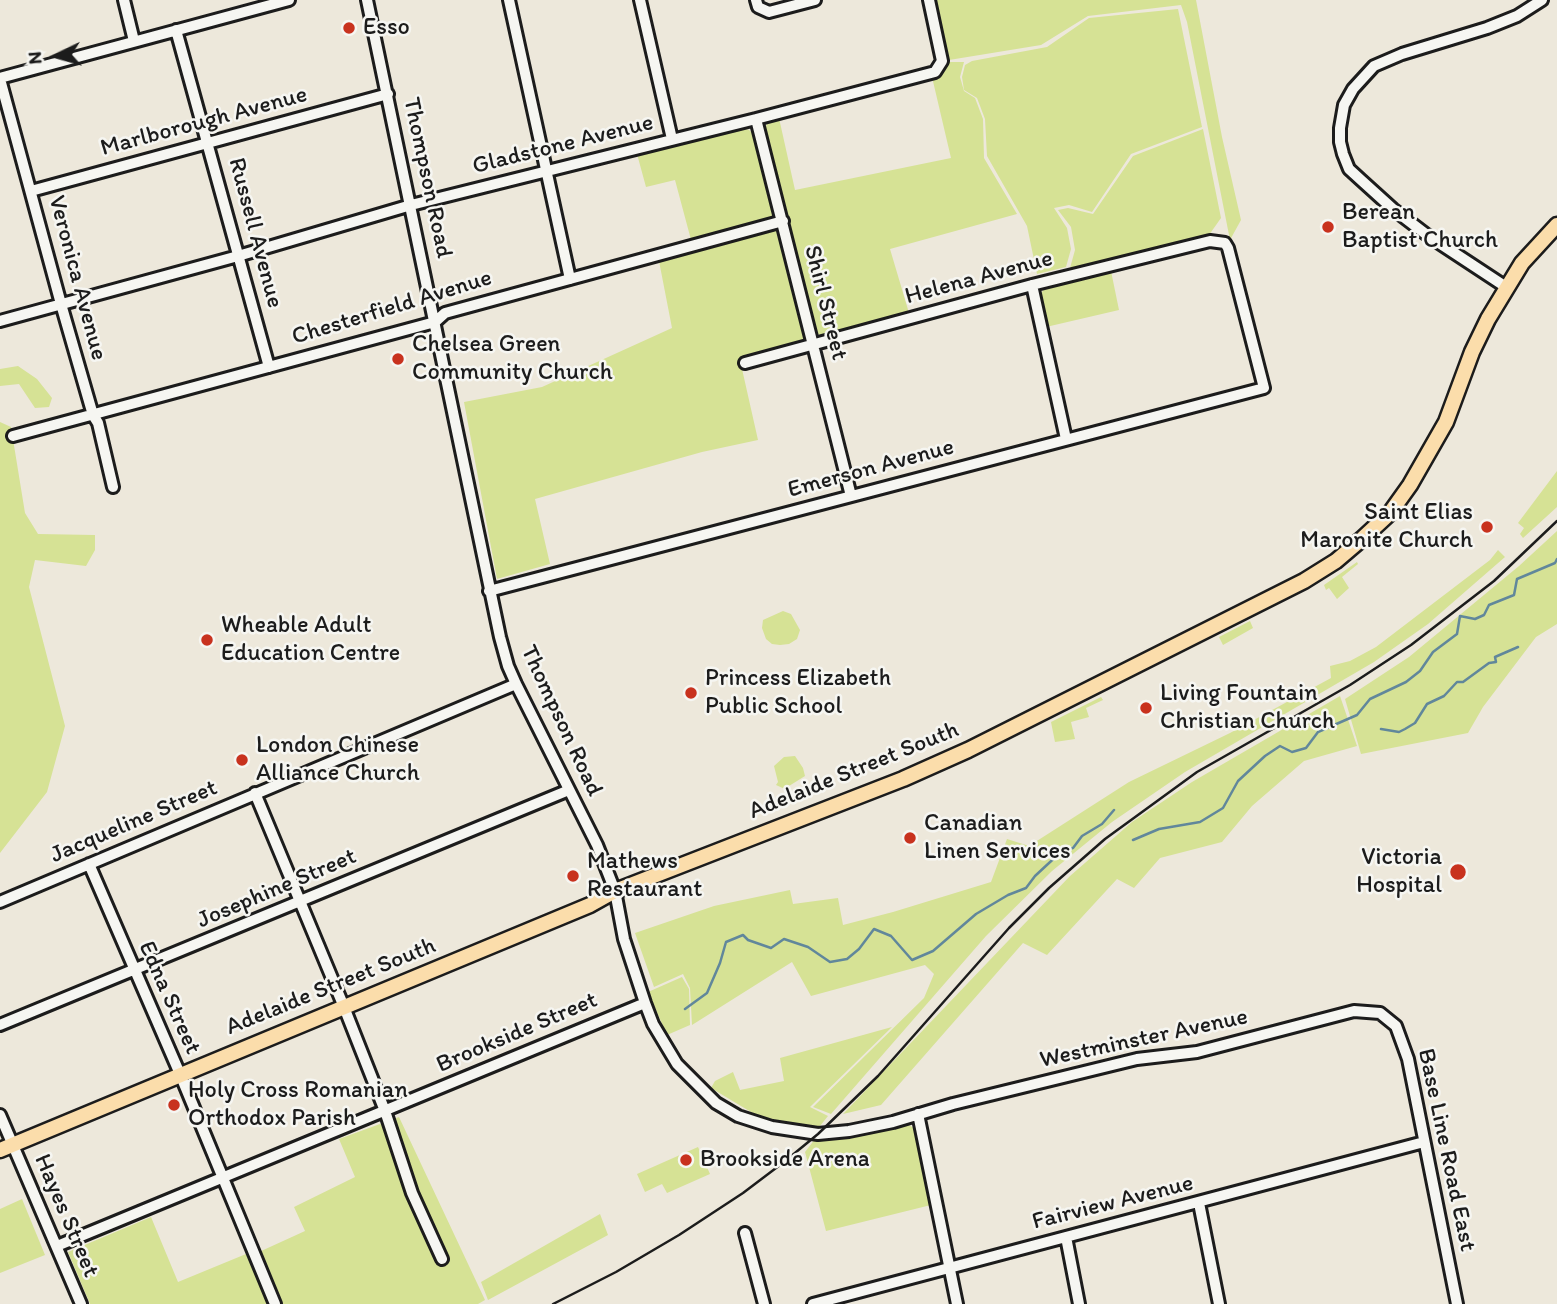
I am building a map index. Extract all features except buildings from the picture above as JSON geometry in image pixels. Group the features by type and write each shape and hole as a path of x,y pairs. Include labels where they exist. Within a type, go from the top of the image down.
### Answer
{"main road":[{"name":"Adelaide Street South","path":"6,1147 590,905 615,891 867,793 968,750 1304,581 1336,561 1390,513 1429,455 1446,422 1472,352 1506,287 1522,263 1557,225"}],"street":[{"path":"124,0 134,41"},
{"path":"0,79 289,0"},
{"name":"Thompson Road","path":"368,0 489,591 508,666 597,845 615,891 624,939 653,1024 677,1064 716,1103 738,1116 772,1127 818,1134 849,1131 918,1114"},
{"path":"509,0 570,279"},
{"path":"640,0 672,139"},
{"path":"756,0 758,7 769,12 815,0"},
{"name":"Gladstone Avenue","path":"0,321 411,205 935,72 942,61 929,0"},
{"path":"1506,287 1427,235 1355,175 1349,169 1343,154 1340,128 1344,105 1353,89 1374,66 1402,54 1487,28 1517,16 1542,0"},
{"name":"Russell Avenue","path":"176,30 270,367"},
{"name":"Veronica Avenue","path":"0,79 61,304 93,415 98,423 113,487"},
{"name":"Marlborough Avenue","path":"31,191 388,94"},
{"name":"Shirl Street","path":"756,119 851,496"},
{"name":"Chesterfield Avenue","path":"13,436 435,322 445,313 783,221"},
{"name":"Helena Avenue","path":"745,363 1031,285 1210,241 1225,243 1264,388"},
{"path":"1031,285 1066,439"},
{"name":"Emerson Avenue","path":"489,591 1264,388"},
{"name":"Jacqueline Street","path":"0,902 516,684"},
{"name":"Josephine Street","path":"0,1025 569,790"},
{"path":"255,793 385,1111 412,1193 442,1259"},
{"name":"Edna Street","path":"89,864 275,1304"},
{"name":"Brookside Street","path":"57,1246 645,1003"},
{"name":"Westminster Avenue","path":"918,1114 1137,1059 1197,1052 1354,1010 1380,1013"},
{"name":"Base Line Road East","path":"1380,1013 1395,1026 1408,1059 1457,1304"},
{"path":"918,1114 957,1304"},
{"name":"Hayes Street","path":"0,1115 6,1147 57,1246 77,1303"},
{"name":"Fairview Avenue","path":"813,1304 1424,1142"},
{"path":"1199,1203 1219,1304"},
{"path":"745,1233 764,1304"},
{"path":"1066,1237 1079,1304"}],"green space":[{"path":"936,0 1196,0 1241,220 1230,240 1187,22 1181,5 1088,16 1041,45 949,60"},
{"path":"1178,9 1202,127 1131,154 1092,212 1069,205 1054,208 1067,228 1071,249 1066,267 1037,274 1027,226 987,156 985,119 977,98 964,90 962,77 965,65 972,61 1047,47 1089,18"},
{"path":"947,62 964,62 960,77 964,91 975,98 983,119 984,158 1017,214 890,249 909,313 825,336 817,334 765,129 768,121 779,118 795,190 951,158 932,77 942,73"},
{"path":"742,128 756,136 807,335 802,342 740,360 758,440 702,452 535,499 550,564 497,579 464,402 542,387 672,328 659,261 694,251 675,180 646,187 637,154"},
{"path":"1203,129 1221,218 1209,235 1070,268 1075,250 1071,227 1058,210 1068,208 1093,214 1133,156"},
{"path":"1111,271 1119,310 1046,327 1040,298 1044,287"},
{"path":"18,366 37,379 52,398 49,407 35,408 19,384 0,386 0,369"},
{"path":"0,422 11,427 25,513 38,534 95,535 95,550 86,566 35,560 29,587 65,726 47,792 0,853"},
{"path":"1557,471 1557,507 1523,538 1520,534 1524,528 1518,523"},
{"path":"1557,531 1557,624 1536,637 1483,707 1468,733 1361,754 1345,699 1409,657"},
{"path":"1498,550 1505,557 1428,624 1374,662 1185,772 1112,822 1052,871 986,936 831,1114 813,1107 924,998 934,974 925,965 811,996 792,962 692,1025 690,988 683,974 654,987 635,933 714,906 790,890 793,904 838,898 843,925 991,882 1007,839 1029,846 1129,782 1230,733 1331,678 1330,666 1350,661 1376,647 1490,560"},
{"path":"1357,562 1358,564 1342,577 1349,588 1337,599 1324,585"},
{"path":"783,611 791,614 800,630 797,639 789,644 772,644 766,639 762,628 763,620"},
{"path":"1250,621 1253,628 1223,645 1219,637"},
{"path":"1340,696 1357,746 1304,761 1252,806 1222,842 1160,858 1134,888 1117,879 1047,955 1023,943 881,1105 843,1114 1070,876 1132,822 1192,782"},
{"path":"1101,697 1103,700 1086,708 1089,717 1071,722 1075,739 1055,742 1051,722"},
{"path":"795,756 805,776 787,790 776,785 778,782 774,766 784,757"},
{"path":"682,977 689,989 690,1025 667,1035 648,992"},
{"path":"892,1027 810,1107 828,1116 820,1126 799,1126 756,1115 711,1088 715,1081 733,1072 740,1090 784,1081 780,1058"},
{"path":"399,1117 485,1300 478,1304 274,1304 259,1252 305,1231 294,1207 355,1177 339,1139"},
{"path":"907,1124 914,1128 931,1205 826,1231 805,1152 815,1139 846,1137"},
{"name":"Brookside Arena","path":"698,1147 710,1174 667,1193 662,1184 645,1192 637,1174"},
{"path":"22,1199 45,1255 0,1273 0,1209"},
{"path":"600,1214 608,1235 488,1300 481,1282"},
{"path":"151,1217 178,1282 246,1254 270,1304 90,1304 68,1252"}],"waterway":[{"path":"1133,840 1159,829 1200,822 1223,808 1238,781 1265,756 1280,746 1292,752 1306,748 1318,732 1357,715 1370,699 1406,682 1420,671 1433,652 1457,634 1460,616 1475,619 1484,615 1489,605 1514,595 1517,579 1555,563 1557,559"},
{"path":"1381,729 1399,732 1405,729 1415,723 1427,704 1444,696 1457,682 1463,682 1489,663 1496,662 1495,657 1518,647"},
{"path":"685,1009 707,993 726,942 743,935 748,940 771,948 784,939 808,947 830,962 847,959 859,949 874,929 891,936 912,960 933,951 976,914 1026,888 1063,850 1073,848 1082,836 1102,824 1114,810"}],"railway":[{"path":"553,1304 616,1272 679,1235 784,1162 818,1134 878,1076 1009,928 1049,888 1105,839 1197,772 1350,685 1411,645 1494,581 1557,521"}],"place":[{"name":"Esso","path":"349,28"},
{"name":"Berean Baptist Church","path":"1328,227"},
{"name":"Chelsea Green Community Church","path":"398,359"},
{"name":"Saint Elias Maronite Church","path":"1487,527"},
{"name":"Wheable Adult Education Centre","path":"207,640"},
{"name":"Princess Elizabeth Public School","path":"691,693"},
{"name":"Living Fountain Christian Church","path":"1146,708"},
{"name":"London Chinese Alliance Church","path":"242,760"},
{"name":"Canadian Linen Services","path":"910,838"},
{"name":"Victoria Hospital","path":"1458,872"},
{"name":"Mathews Restaurant","path":"573,876"},
{"name":"Holy Cross Romanian Orthodox Parish","path":"174,1105"},
{"name":"Brookside Arena","path":"686,1160"}]}
